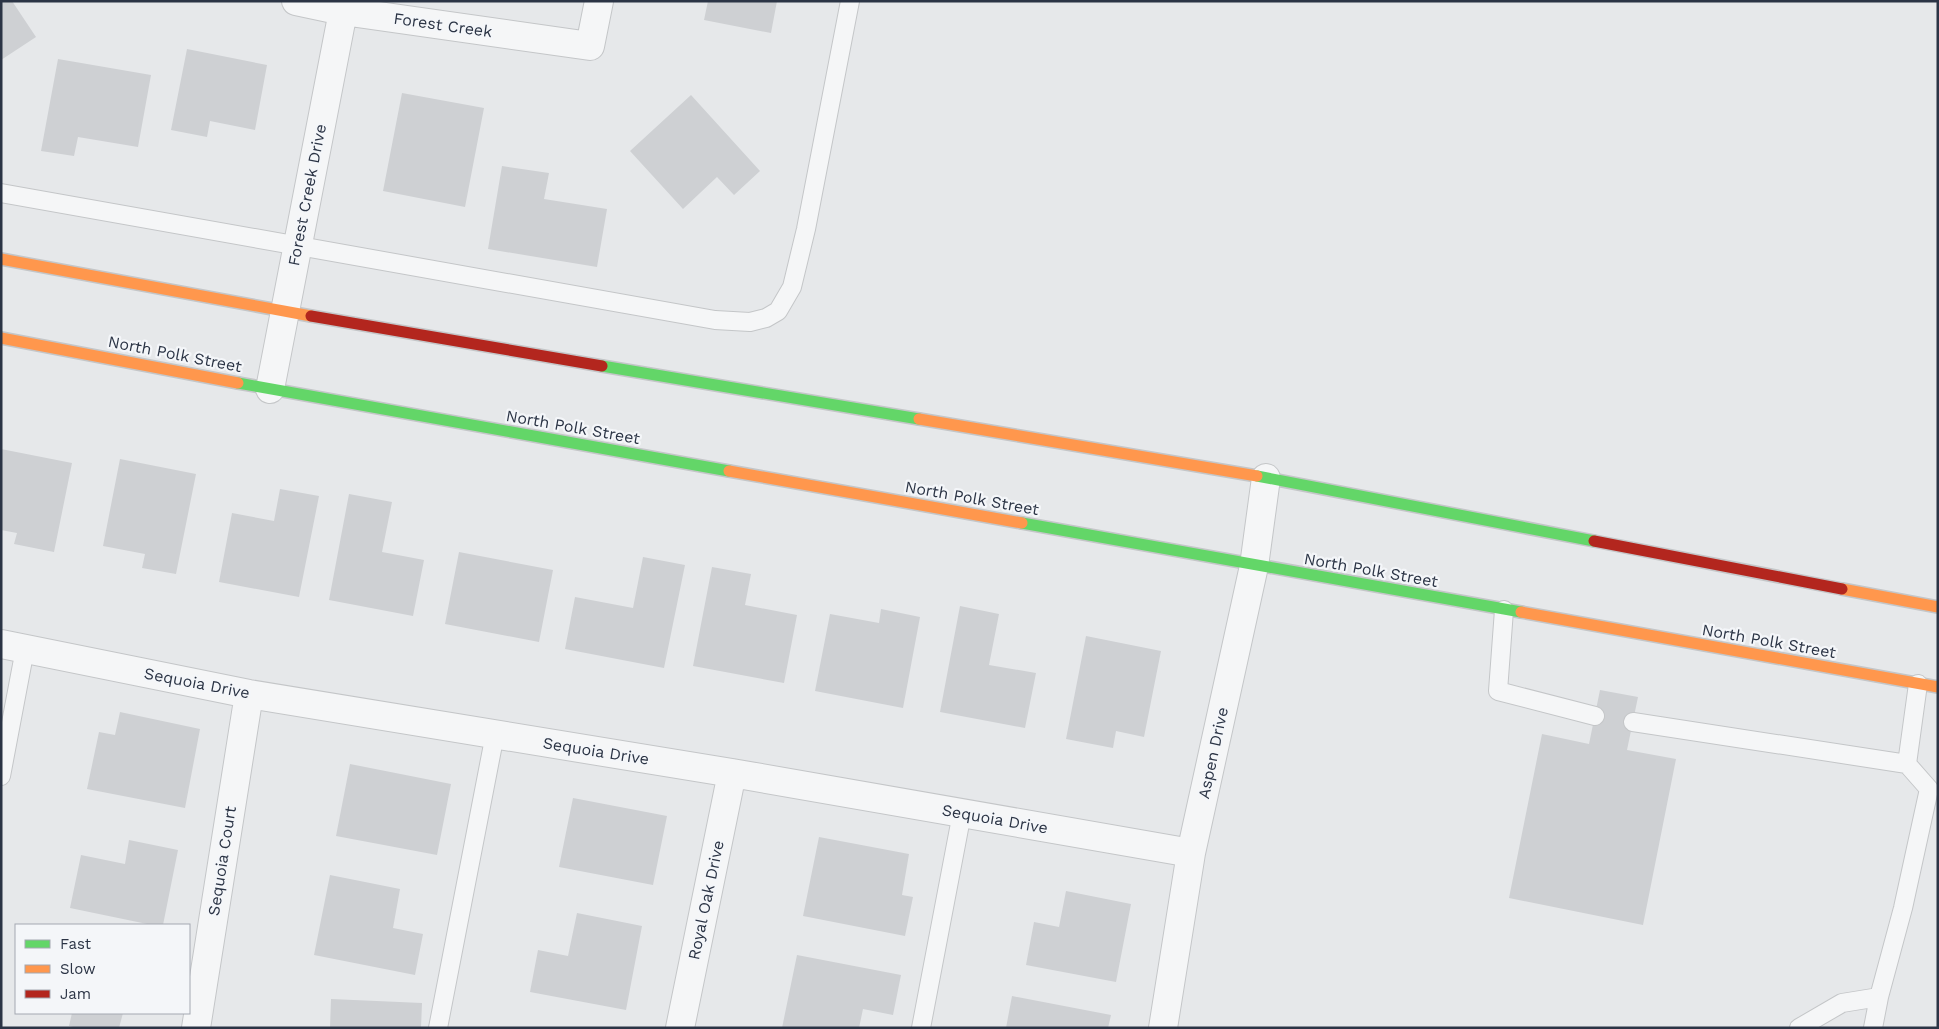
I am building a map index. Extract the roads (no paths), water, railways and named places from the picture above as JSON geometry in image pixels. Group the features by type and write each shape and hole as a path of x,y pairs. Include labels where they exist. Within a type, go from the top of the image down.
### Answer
{"main road":[{"path":"1,260 285,312 1266,478 1938,607"},
{"name":"North Polk Street","path":"1,338 270,389 1938,687"}],"street":[{"name":"Forest Creek","path":"296,1 344,6 590,46 599,1"},
{"name":"Forest Creek Drive","path":"270,389 344,6"},
{"name":"Aspen Drive","path":"1163,1028 1191,853 1254,566 1266,478"},
{"name":"Sequoia Drive","path":"13,647 249,694 732,773 1191,853"},
{"name":"Sequoia Court","path":"196,1028 249,694"},
{"name":"Royal Oak Drive","path":"680,1028 732,773"}],"lane":[{"path":"1,193 715,320 750,322 766,318 778,311 792,287 806,230 850,1"},
{"path":"1504,610 1498,691 1595,716"},
{"path":"1,776 13,647"},
{"path":"1907,764 1918,684"},
{"path":"1633,722 1907,764 1929,789 1903,908 1879,997 1873,1028"},
{"path":"438,1028 495,734"},
{"path":"921,1028 962,813"},
{"path":"1799,1028 1842,1003 1879,997"}]}
